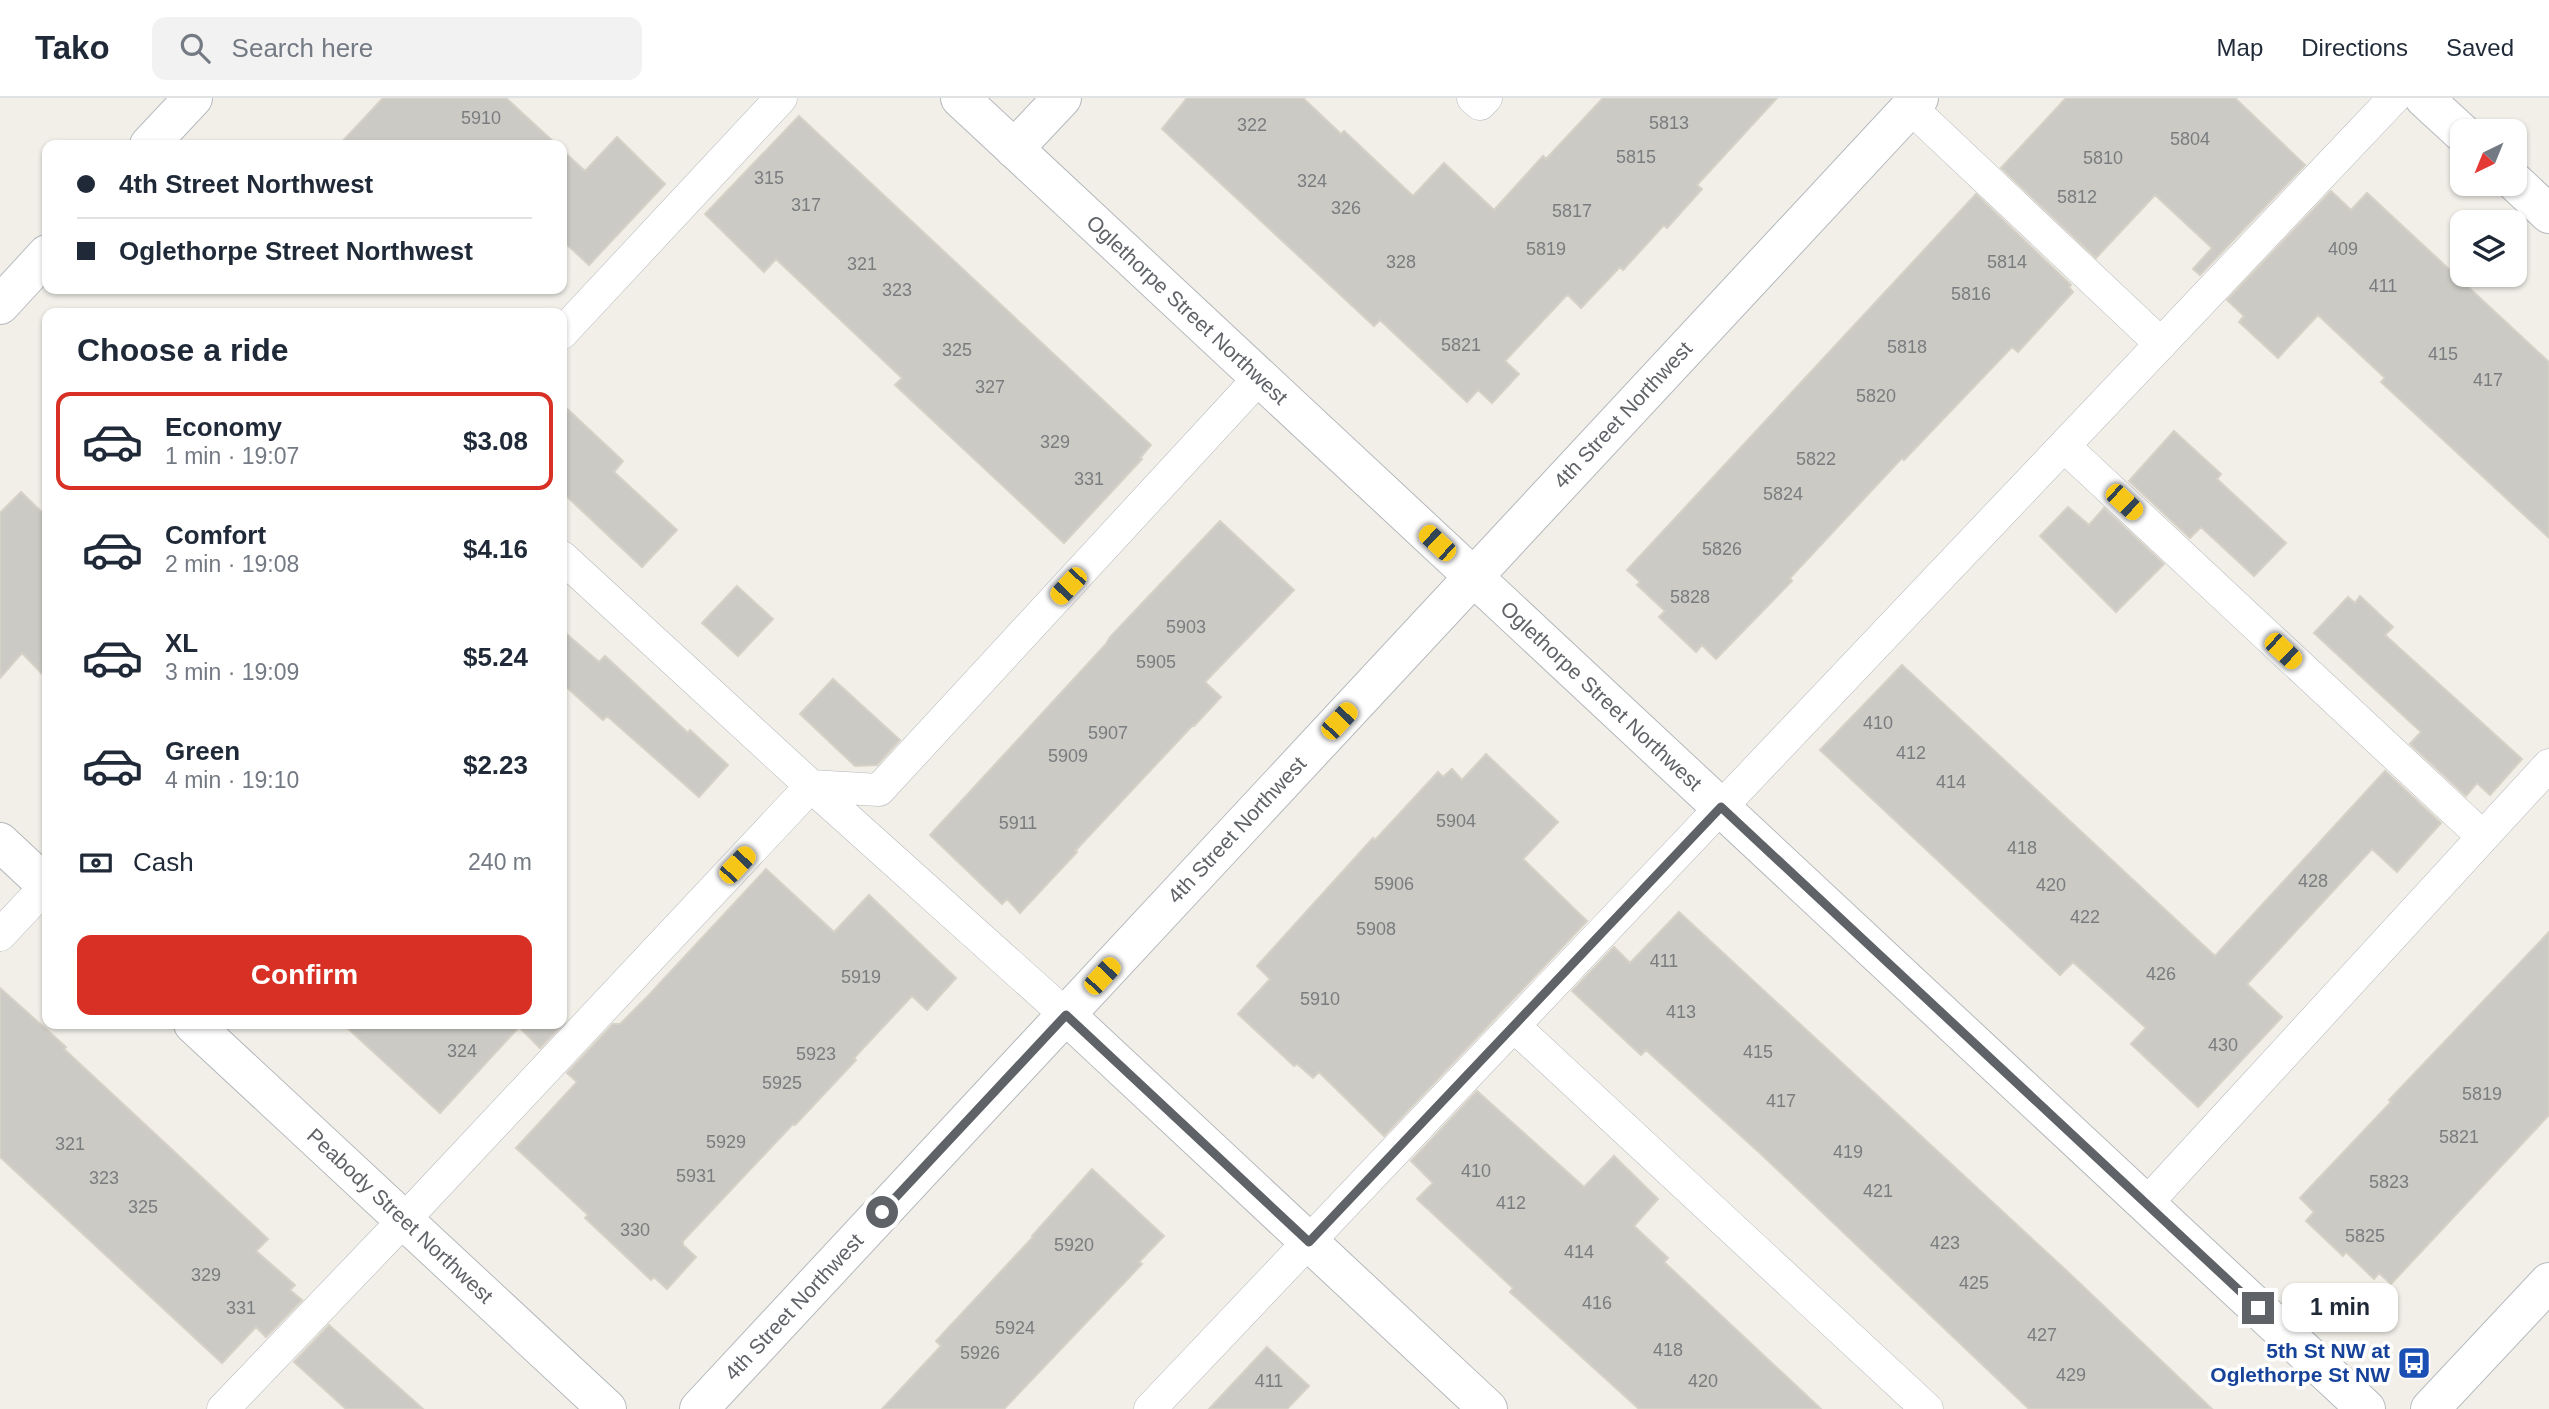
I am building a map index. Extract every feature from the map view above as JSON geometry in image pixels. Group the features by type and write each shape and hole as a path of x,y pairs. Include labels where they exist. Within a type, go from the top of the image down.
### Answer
{"street":[{"path":"154,140 193,98"},
{"name":"Oglethorpe Street Northwest","path":"960,98 2366,1409"},
{"path":"1014,149 1062,98"},
{"path":"2424,98 2450,122"},
{"name":"4th Street Northwest","path":"699,1409 1914,103"},
{"path":"2527,193 2549,214"},
{"path":"0,305 42,259"},
{"path":"0,842 42,881"},
{"path":"1066,1015 1488,1409"},
{"name":"Peabody Street Northwest","path":"198,1029 607,1409"},
{"path":"2430,1409 2549,1282"}],"lane":[{"path":"567,329 781,98"},
{"path":"1473,98 1480,104 1486,98"},
{"path":"1150,1409 2394,98"},
{"path":"1914,103 2161,344"},
{"path":"811,786 879,790 1260,377"},
{"path":"2064,446 2483,837"},
{"path":"567,562 1066,1015"},
{"path":"2146,1204 2549,765"},
{"path":"223,1409 811,786"},
{"path":"0,935 42,891"},
{"path":"1514,1026 1927,1409"}],"building":[{"path":"383,98 506,98 552,140 344,140"},
{"path":"1187,98 1303,98 1341,134 1344,131 1413,196 1444,163 1494,210 1543,156 1546,159 1603,98 1777,98 1697,185 1702,189 1667,228 1664,225 1623,270 1620,267 1581,308 1568,295 1565,297 1505,361 1519,374 1492,403 1478,390 1467,402 1380,320 1374,326 1162,129"},
{"path":"2066,98 2235,98 2305,165 2200,275 2193,269 2212,248 2155,195 2096,258 2001,168"},
{"path":"799,116 1151,445 1140,458 1142,459 1064,543 895,385 902,378 776,259 764,272 705,214"},
{"path":"617,137 665,184 589,265 567,245 567,155 585,171"},
{"path":"2331,191 2351,210 2367,193 2450,270 2450,287 2468,287 2549,362 2549,538 2381,382 2385,378 2318,315 2278,358 2239,322 2244,316 2227,300"},
{"path":"1976,194 2071,285 2069,287 2073,292 2018,352 2012,347 1904,460 1902,458 1790,578 1792,581 1716,659 1702,645 1696,652 1659,617 1665,611 1637,585 1640,582 1627,570"},
{"path":"567,409 623,461 614,472 677,530 642,567 567,497"},
{"path":"2174,431 2221,474 2217,479 2286,543 2254,576 2201,527 2190,538 2129,481"},
{"path":"21,492 42,512 42,674 22,653 0,678 0,513"},
{"path":"2068,507 2089,525 2104,508 2164,564 2116,612 2040,536"},
{"path":"1220,521 1294,590 1205,682 1221,697 1075,851 1077,852 1020,913 1007,899 1002,904 930,835 1110,637"},
{"path":"737,586 773,619 738,656 702,623"},
{"path":"2360,596 2393,627 2385,635 2522,759 2490,795 2477,783 2466,796 2410,744 2421,732 2314,633 2348,597 2355,603"},
{"path":"567,634 599,662 605,656 688,733 690,730 728,765 699,797 607,716 603,720 567,688"},
{"path":"1902,665 2215,956 2385,771 2441,823 2397,872 2372,849 2247,984 2282,1017 2198,1107 2131,1044 2146,1028 2073,962 2060,975 1820,750"},
{"path":"833,679 900,740 877,765 855,766 800,714"},
{"path":"1486,754 1558,822 1523,859 1587,921 1384,1136 1319,1072 1313,1078 1297,1064 1294,1066 1238,1014 1270,979 1257,966 1373,838 1375,840 1438,772 1443,777 1452,769 1462,780"},
{"path":"766,869 834,932 869,895 956,978 927,1010 912,996 854,1058 856,1060 683,1241 683,1245 696,1257 667,1289 654,1277 651,1280 585,1218 588,1215 516,1148 577,1082 567,1073 613,1024 620,1024 647,997"},
{"path":"1679,912 2212,1409 2029,1409 1762,1155 1646,1050 1641,1055 1572,991 1614,947 1630,963"},
{"path":"2549,932 2549,1115 2391,1284 2379,1273 2374,1279 2346,1252 2343,1256 2306,1221 2314,1212 2300,1198"},
{"path":"0,988 268,1239 256,1251 295,1285 290,1290 302,1300 266,1337 256,1327 222,1363 0,1157"},
{"path":"348,1029 517,1029 440,1113"},
{"path":"521,1029 558,1029 540,1048"},
{"path":"1477,1091 1584,1187 1614,1156 1658,1199 1634,1226 1668,1258 1664,1262 1821,1409 1639,1409 1510,1292 1513,1288 1417,1199 1433,1183 1411,1161"},
{"path":"1092,1169 1164,1236 1139,1262 1142,1264 1004,1409 882,1409 941,1346 936,1341"},
{"path":"329,1325 423,1409 346,1409 294,1362"},
{"path":"1267,1347 1309,1386 1287,1409 1209,1409"}],"place":[{"name":"5th St NW at Oglethorpe St NW","path":"2414,1363"}],"route":[{"path":"882,1212 1066,1015 1309,1242 1721,807 2258,1308"}]}
